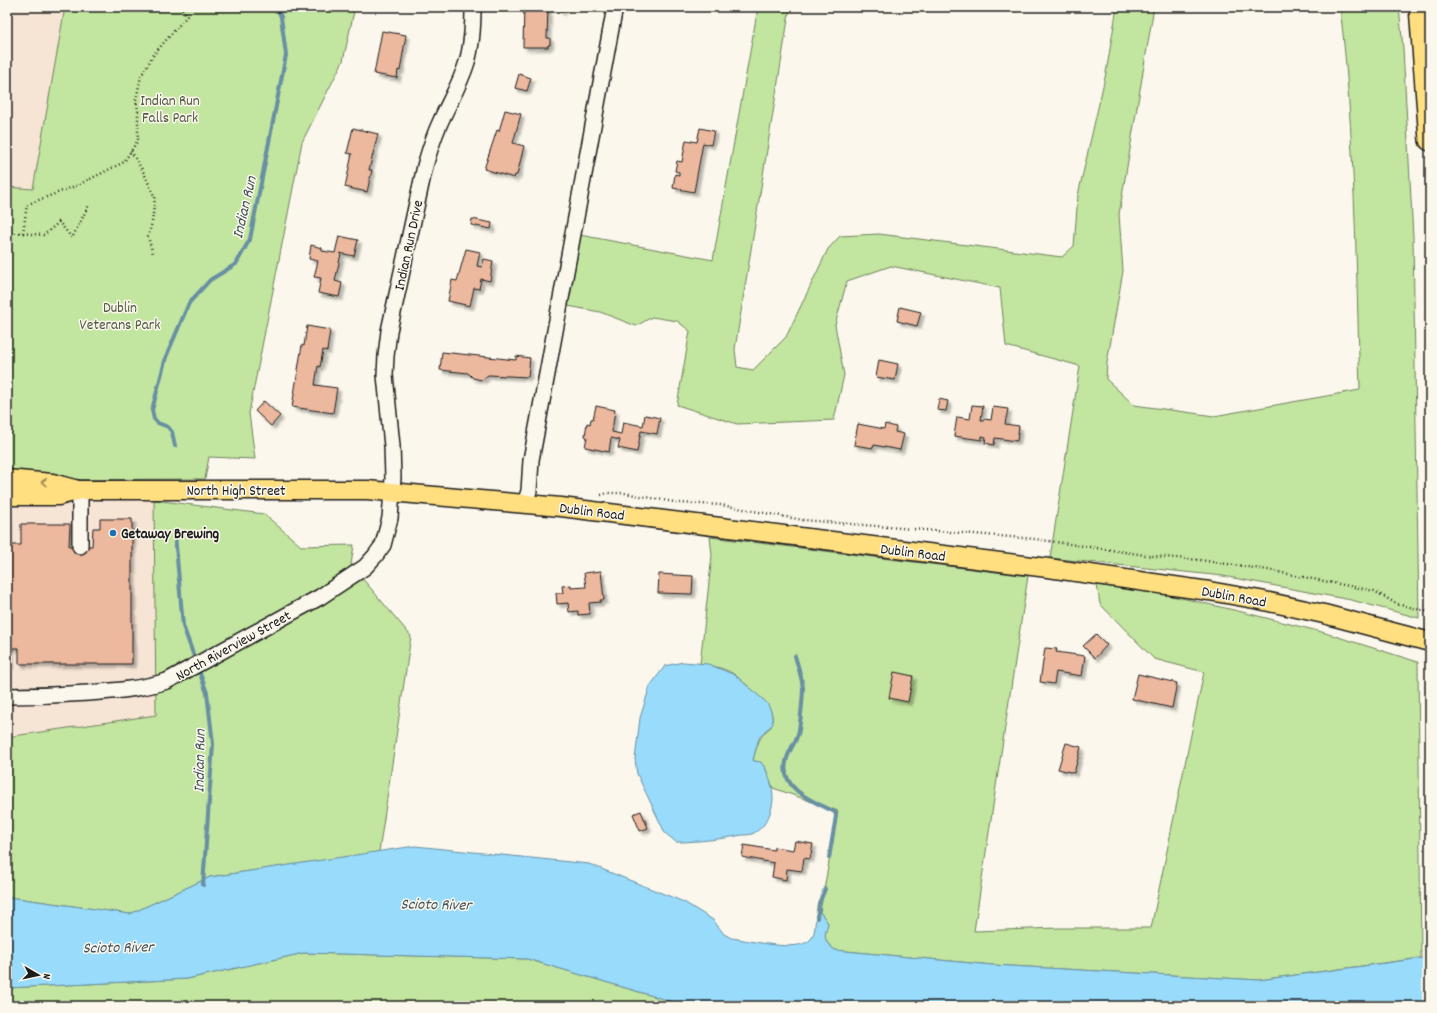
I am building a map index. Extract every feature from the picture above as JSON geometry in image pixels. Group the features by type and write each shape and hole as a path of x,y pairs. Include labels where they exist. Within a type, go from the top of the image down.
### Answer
{"highway":[{"path":"1420,7 1430,140"}],"main road":[{"name":"North High Street","path":"7,479 52,483 80,490 392,491"},
{"name":"North High Street","path":"7,496 58,496 80,490"},
{"name":"Dublin Road","path":"392,491 525,503 1055,569 1209,591 1304,609 1430,642"}],"street":[{"name":"Indian Run Drive","path":"392,491 392,446 385,375 389,331 427,158 439,124 459,85 467,62 471,41 473,7"},
{"path":"525,503 529,491 531,460 615,7"},
{"path":"80,490 80,546"},
{"name":"North Riverview Street","path":"7,696 49,696 130,690 151,686 177,676 320,597 366,567 382,545 390,518 392,491"}],"path":[{"path":"31,203 78,185 124,162 138,140 138,110 136,100 140,76 154,54 187,16 181,7"},
{"path":"131,151 144,173 155,198 152,222 148,237 153,254"},
{"path":"23,233 26,204"},
{"path":"7,232 44,235 59,222 72,238 89,205"}],"shaded area":[{"path":"7,7 65,7 33,189 7,187"},
{"path":"154,479 156,715 7,737 7,480"}],"green space":[{"path":"65,7 355,7 343,61 302,142 249,413 255,459 209,457 205,479 7,480 7,187 33,189"},
{"path":"758,7 790,7 735,349 737,367 753,370 786,337 828,249 840,236 879,234 1062,257 1074,246 1078,195 1106,73 1117,7 1154,7 1119,214 1123,271 1107,363 1106,379 1134,405 1214,416 1360,390 1352,151 1340,7 1399,7 1403,48 1413,237 1419,618 1351,600 1223,576 1050,558 1080,366 1006,346 1000,288 891,266 847,281 835,325 844,375 834,420 737,424 677,405 690,331 677,321 652,317 636,326 600,312 568,306 580,235 713,260"},
{"path":"154,500 264,514 301,546 354,545 351,565 411,636 379,852 210,877 130,914 7,898 7,737 156,715"},
{"path":"710,537 1028,576 974,931 1059,928 1151,928 1204,672 1154,659 1100,604 1097,585 1164,594 1238,611 1322,632 1418,662 1421,958 1259,980 992,965 835,950 826,941 825,935 828,923 820,912 838,811 773,788 765,767 753,760 761,737 771,727 772,715 770,709 758,695 732,673 717,667 700,664 712,555"},
{"path":"304,953 527,959 687,1006 7,1006 7,988 187,979"}],"water":[{"path":"683,662 708,664 735,675 767,703 771,711 773,724 759,738 753,760 761,762 764,766 770,780 773,799 768,819 762,827 753,834 713,840 676,842 665,833 637,774 635,759 640,718 650,686 665,666"},
{"name":"Scioto River","path":"415,846 589,864 684,902 713,920 724,934 731,938 772,945 784,946 804,944 810,940 814,931 816,914 820,912 828,923 825,935 826,941 835,950 992,965 1259,980 1430,957 1430,1006 687,1006 527,959 304,953 187,979 7,988 7,898 130,914 210,877"}],"pier":[{"path":"1430,955 1430,1006 1422,1006 1422,956"}],"building":[{"path":"524,7 548,7 547,38 550,38 550,45 548,45 548,47 523,47"},
{"path":"556,7 566,7 561,12"},
{"path":"382,31 406,35 400,71 398,70 397,78 374,74"},
{"path":"519,74 531,78 527,91 515,88"},
{"path":"505,110 521,114 513,143 524,146 517,175 515,175 514,178 484,169 497,130 499,131"},
{"path":"353,128 378,134 369,170 372,170 367,192 345,187 352,154 347,153"},
{"path":"700,128 714,131 711,145 703,143 694,192 673,188 675,174 679,175 679,172 675,171 677,161 682,162 686,140 697,142"},
{"path":"472,219 492,223 491,229 471,225"},
{"path":"339,236 358,240 354,256 339,253 341,254 335,281 342,283 339,297 318,293 321,278 314,277 318,261 309,259 311,245 322,248 322,251 335,253"},
{"path":"466,249 480,252 477,266 482,267 484,259 493,261 490,281 481,279 479,289 474,288 470,306 448,301 452,280 457,281"},
{"path":"900,307 921,312 917,326 897,321"},
{"path":"307,326 330,330 327,351 323,350 320,367 318,366 315,385 337,388 333,413 292,407 302,345 304,346"},
{"path":"442,352 516,360 516,356 530,358 528,377 488,375 482,380 473,378 468,373 440,370"},
{"path":"879,360 898,364 895,380 876,377"},
{"path":"939,399 948,401 946,411 937,410"},
{"path":"264,401 280,416 271,426 255,411"},
{"path":"972,405 983,406 981,420 991,420 993,407 1008,409 1005,424 1019,426 1017,441 995,438 994,445 985,443 986,437 982,436 982,440 954,436 957,417 970,419"},
{"path":"596,406 615,410 612,432 621,434 623,422 643,426 645,415 660,418 657,434 641,431 637,452 618,448 620,440 611,438 609,452 585,447 587,423 590,424 591,419 593,419"},
{"path":"858,424 884,429 885,424 896,427 895,432 904,434 900,450 874,445 873,448 854,445"},
{"path":"100,519 132,519 132,664 19,664 19,648 10,648 10,665 7,665 7,521 8,545 21,545 21,524 70,524 69,546 92,546 93,528 100,528"},
{"path":"601,571 604,600 600,600 601,602 589,603 590,614 578,615 578,611 569,612 568,603 557,604 556,593 563,593 562,586 571,585 571,588 586,587 584,573"},
{"path":"659,574 693,576 692,594 658,593"},
{"path":"1096,634 1107,645 1095,658 1083,646"},
{"path":"1045,648 1057,649 1056,652 1085,656 1082,676 1056,672 1054,684 1040,682"},
{"path":"894,672 913,676 908,702 889,698"},
{"path":"1138,674 1177,683 1172,708 1132,699"},
{"path":"1066,743 1081,747 1074,773 1058,769"},
{"path":"641,811 648,828 640,831 633,814"},
{"path":"795,841 813,844 810,859 804,858 802,871 787,869 786,880 772,877 774,863 742,857 744,845 774,850 774,847 793,850"}],"waterway":[{"name":"Indian Run","path":"175,446 172,432 168,427 158,423 154,419 152,410 166,357 189,303 210,280 236,264 250,239 286,55 281,17 277,7"},
{"name":"Indian Run","path":"175,535 183,626 196,662"},
{"path":"795,656 803,688 799,731 787,758 786,772 788,780 801,794 835,812 836,816 829,858"},
{"name":"Indian Run","path":"198,668 207,693 213,744 203,885"},
{"path":"817,918 819,903 825,889"}],"place":[{"name":"Getaway Brewing","path":"113,533"}],"park label":[{"name":"Indian Run Falls Park","path":"170,108"},
{"name":"Dublin Veterans Park","path":"120,316"}]}
